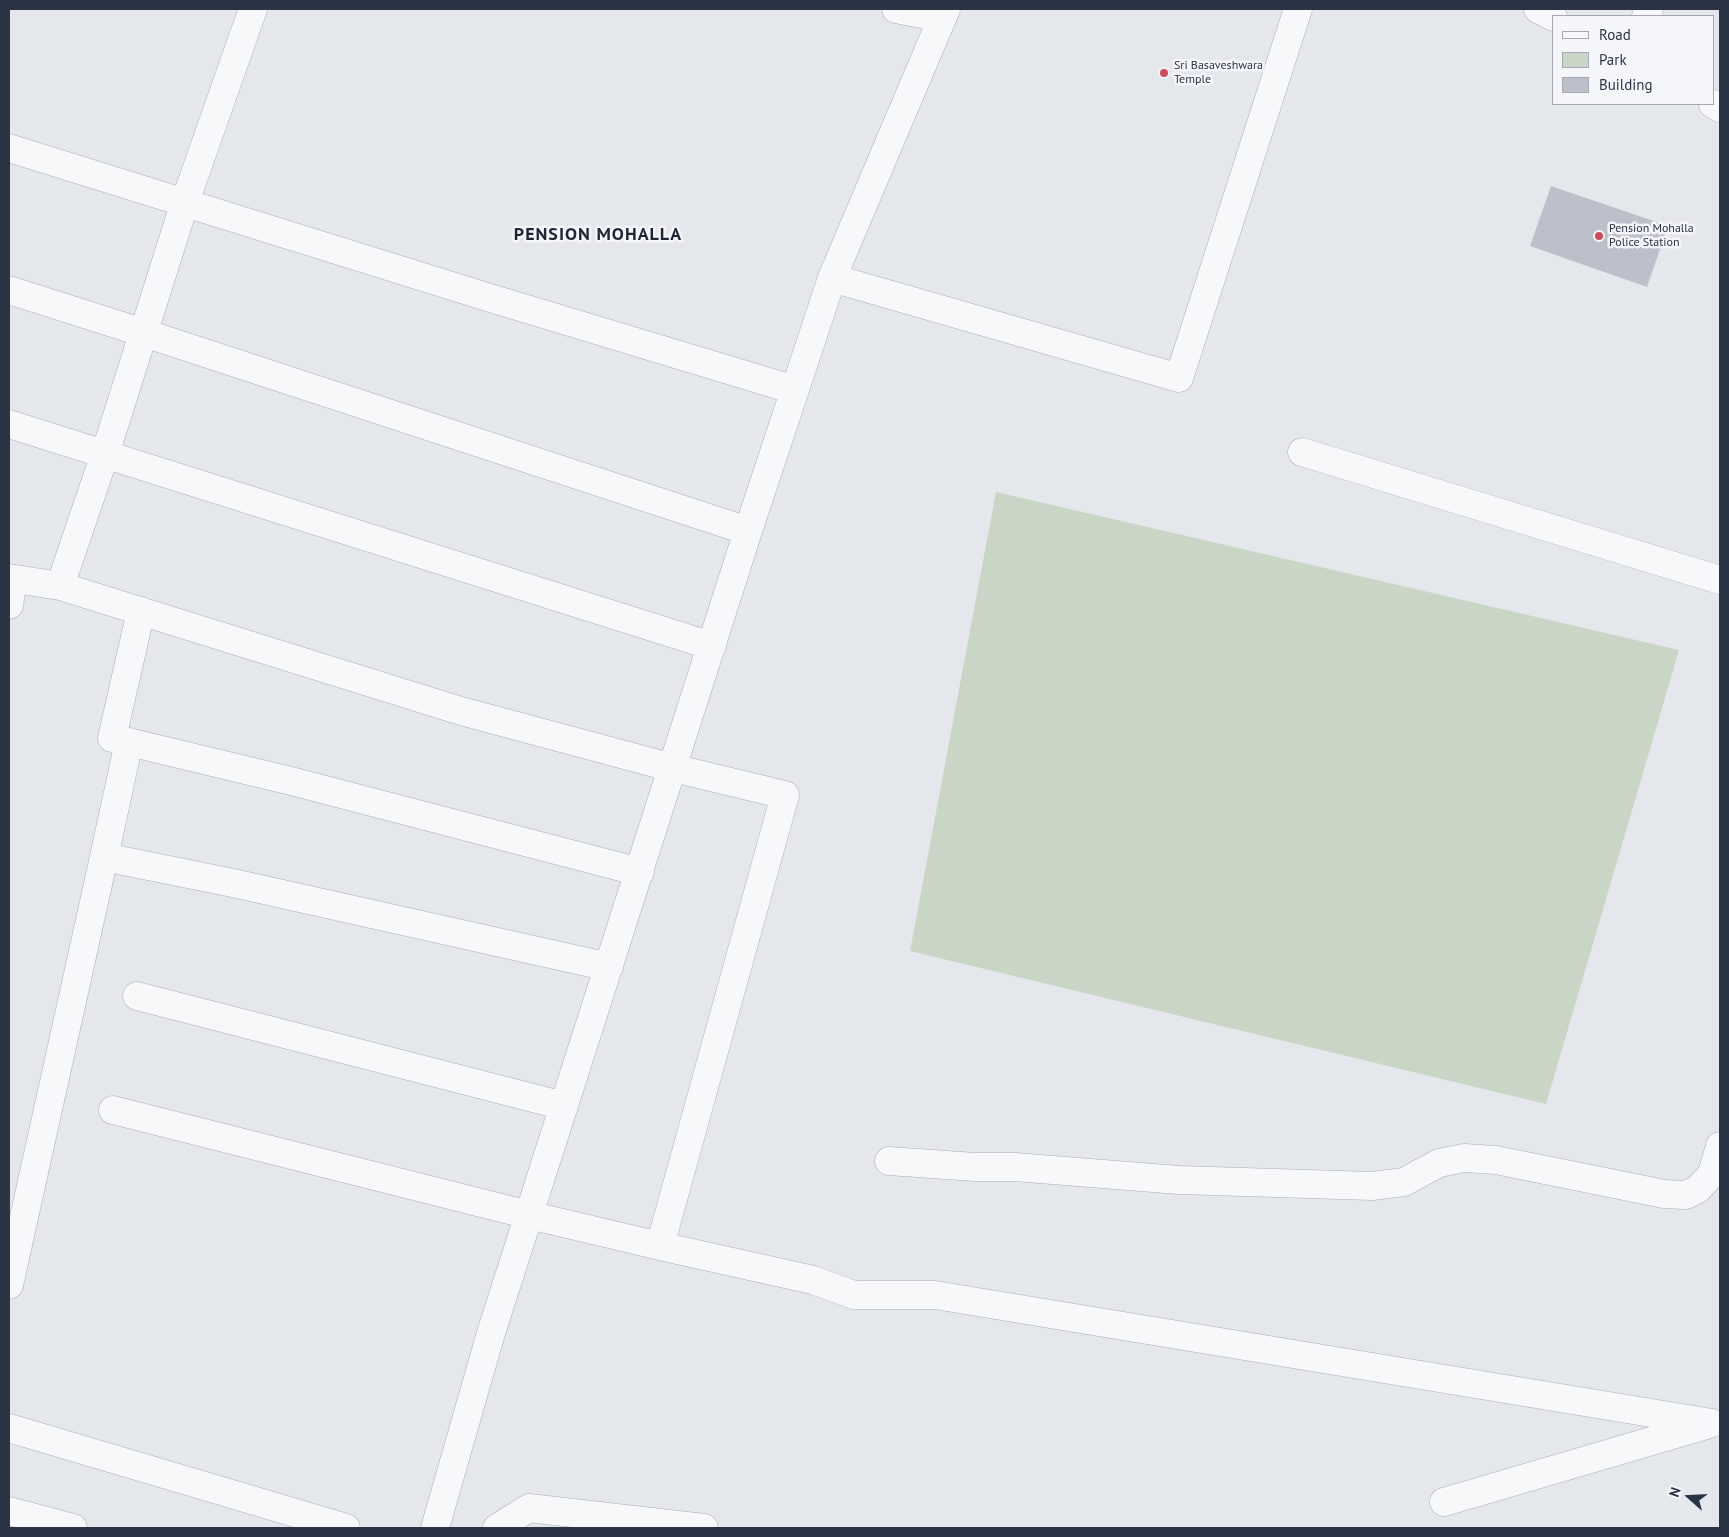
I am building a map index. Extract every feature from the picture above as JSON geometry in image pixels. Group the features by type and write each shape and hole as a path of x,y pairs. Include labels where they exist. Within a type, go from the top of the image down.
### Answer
{"street":[{"path":"60,586 105,454 185,202 253,9"},
{"path":"435,1528 491,1333 748,531 832,278 944,13 896,9"},
{"path":"832,278 1178,378 1298,9"},
{"path":"1538,9 1552,16"},
{"path":"9,148 487,297 795,390"},
{"path":"9,290 144,332 748,531"},
{"path":"9,424 712,646"},
{"path":"1302,452 1720,580"},
{"path":"10,587 60,586 461,711 673,768 785,795 660,1246"},
{"path":"141,611 112,738 300,784 640,872"},
{"path":"9,1284 129,742"},
{"path":"104,857 232,882 609,967"},
{"path":"138,996 564,1106"},
{"path":"113,1110 530,1215 813,1280 854,1295 934,1295 1716,1422"},
{"path":"889,1161 975,1167 1015,1167 1180,1180 1372,1186 1404,1182 1440,1163 1464,1158 1496,1160 1664,1194 1686,1195 1698,1189 1712,1174 1720,1146"},
{"path":"1444,1502 1716,1422"},
{"path":"9,1428 346,1528"},
{"path":"497,1528 529,1508 704,1528"},
{"path":"9,1511 74,1528"}],"green space":[{"path":"996,492 1679,650 1546,1104 910,951"}],"building":[{"name":"Pension Mohalla Police Station","path":"1551,186 1668,226 1647,287 1530,246"}],"place":[{"name":"Sri Basaveshwara Temple","path":"1164,73"},
{"name":"Pension Mohalla Police Station","path":"1599,236"}],"district":[{"name":"PENSION MOHALLA","path":"598,235"}]}
